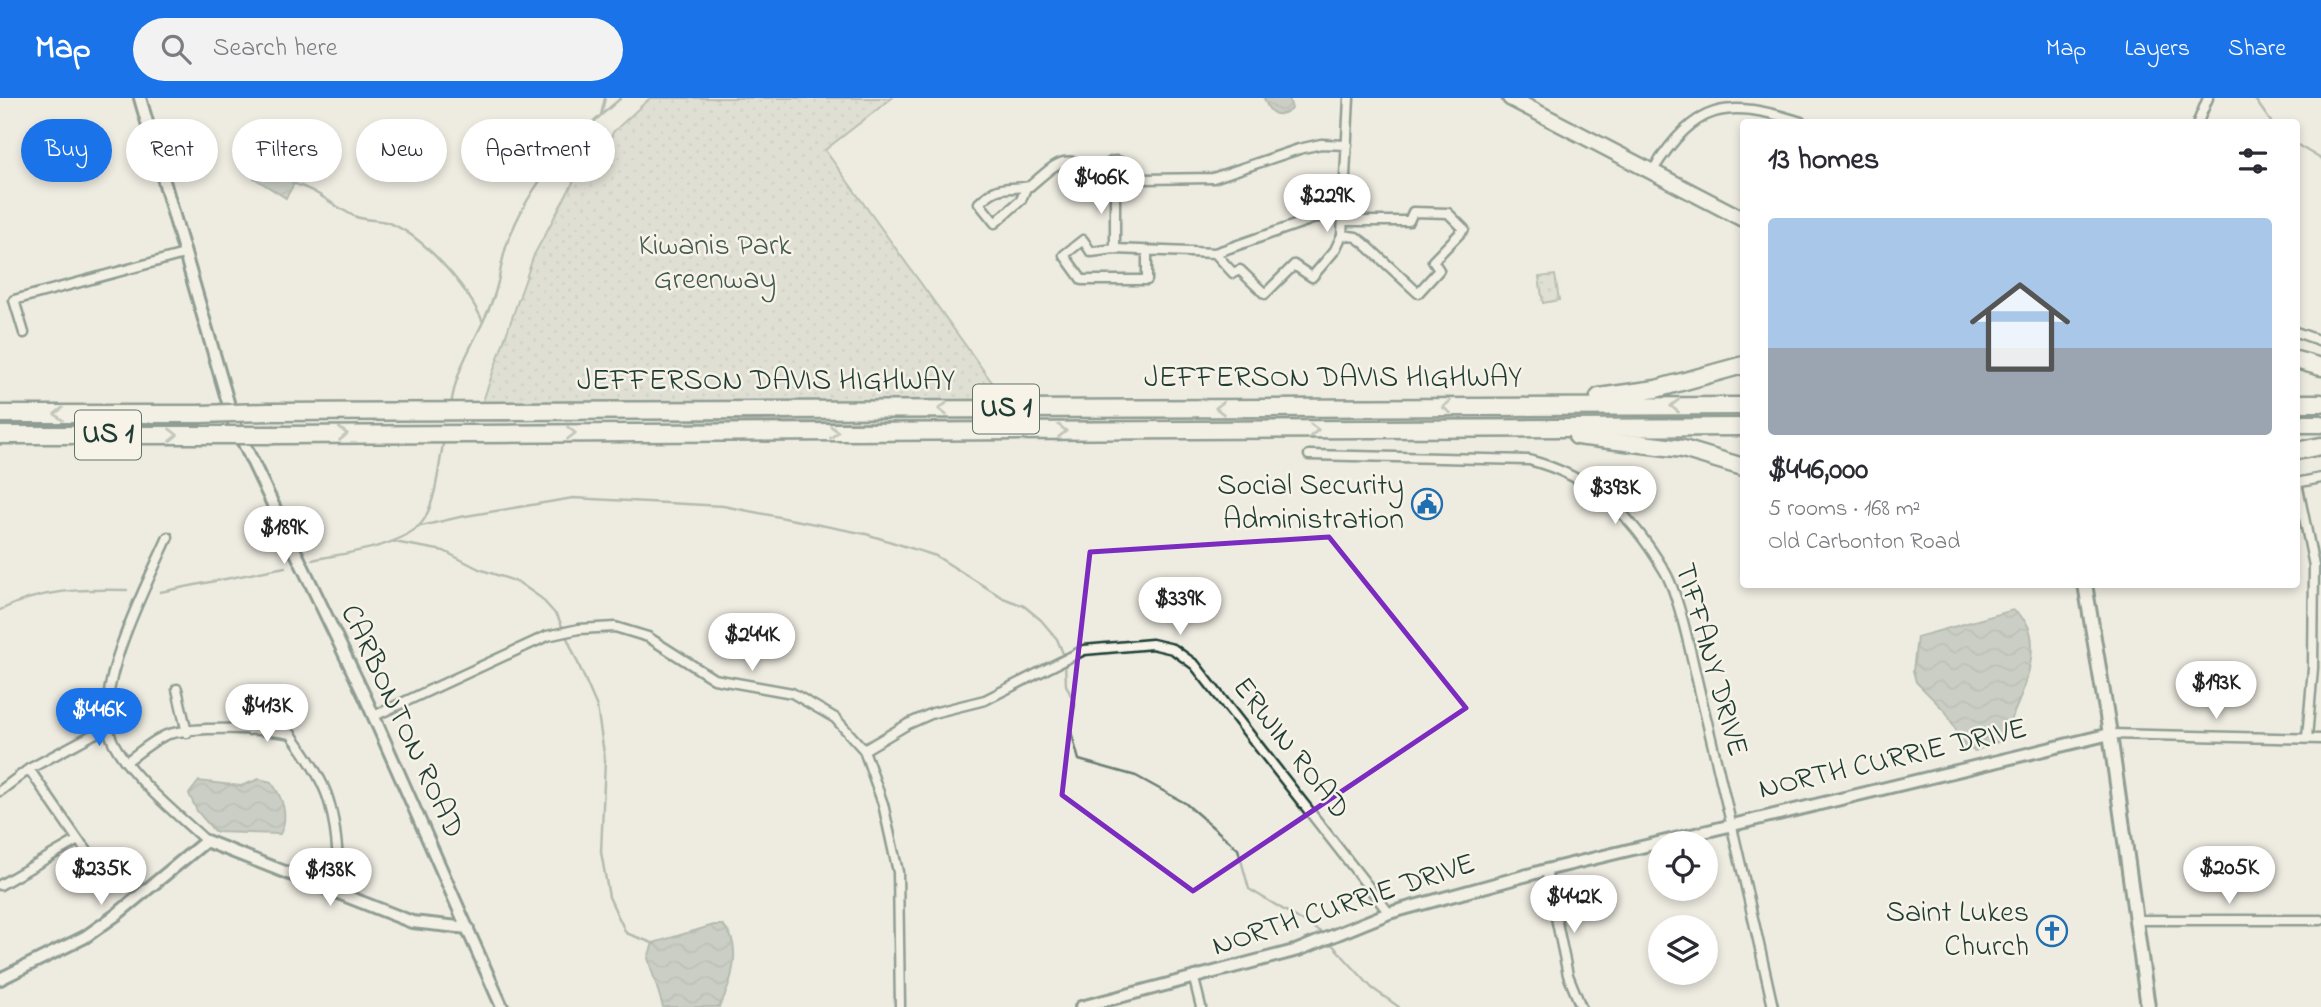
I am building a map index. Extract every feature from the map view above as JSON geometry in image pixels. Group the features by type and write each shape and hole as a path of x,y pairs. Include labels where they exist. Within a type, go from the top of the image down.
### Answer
{"highway":[{"path":"2300,361 2321,367"},
{"path":"1523,406 1656,389 1740,366"},
{"path":"2300,403 2321,403"},
{"name":"JEFFERSON DAVIS HIGHWAY","path":"0,414 1740,406"},
{"path":"2300,424 2321,424"},
{"name":"JEFFERSON DAVIS HIGHWAY","path":"0,435 1740,427"},
{"path":"1495,428 1683,449 1740,466"},
{"path":"2300,450 2321,446"}],"main road":[{"path":"1510,98 1740,217"},
{"path":"2086,588 2110,733 2148,1007"}],"street":[{"name":"CARBONTON ROAD","path":"140,98 234,423 374,716 502,1007"},
{"path":"1215,253 1233,273 1240,270 1265,294 1294,265 1312,277 1342,235 1349,98"},
{"path":"2200,119 2208,98"},
{"path":"1653,170 1679,131 1706,111 1744,106 1766,109 1793,119"},
{"path":"1115,183 1126,176 1143,179 1213,178 1299,149 1321,144 1347,145"},
{"path":"1027,188 1008,185 989,194 979,203 995,223 1021,200 1027,188 1059,161 1068,159 1105,170"},
{"path":"1115,183 1107,179 1105,170 1111,162 1120,162 1127,169 1126,176"},
{"path":"1115,183 1115,249"},
{"path":"1147,250 1147,280 1082,279 1064,255 1083,240 1091,252 1115,249 1147,250 1215,253 1344,208"},
{"path":"1342,235 1356,237 1364,243 1418,293 1438,270 1433,261 1464,229 1448,213 1413,212 1409,221 1343,220"},
{"path":"24,333 14,300 184,254"},
{"path":"2300,333 2321,341"},
{"name":"TIFFANY DRIVE","path":"1309,455 1529,460 1558,468 1595,487 1636,527 1666,573 1689,651 1732,824 1773,1007"},
{"path":"2300,482 2321,478"},
{"path":"2300,498 2314,566 2313,668 2307,738"},
{"path":"168,537 112,671 106,706 107,727 114,745 157,795 206,841 412,922 468,928"},
{"path":"374,716 547,636 579,629 615,627 648,637 714,679 792,693 835,718 864,750 890,829 898,872 900,1007"},
{"name":"ERWIN ROAD","path":"864,750 908,724 933,713 985,700 1084,650 1152,644 1173,649 1195,665 1389,913"},
{"path":"177,689 187,733"},
{"path":"249,730 250,708"},
{"path":"0,791 29,769 107,727"},
{"path":"127,761 168,734 249,730 291,734 319,773 330,798 338,860"},
{"path":"2110,733 2321,738"},
{"name":"NORTH CURRIE DRIVE","path":"1082,1007 1298,950 1389,913 1546,870 2110,733"},
{"path":"29,769 78,840 108,875"},
{"path":"0,885 78,840"},
{"path":"0,979 95,930 206,841"},
{"path":"1546,870 1567,975 1581,1007"},
{"path":"2136,920 2321,920"},
{"path":"1194,979 1201,1007"}],"highlighted area":[{"path":"1329,537 1466,708 1193,891 1062,795 1090,552"}],"green space":[{"name":"Kiwanis Park Greenway","path":"650,98 892,98 825,150 1022,424 477,418 534,255 573,182 615,182 615,130"},
{"path":"1555,275 1559,300 1543,303 1539,277"}],"water":[{"path":"1264,98 1289,98 1292,109 1282,114 1274,113 1268,108"},
{"path":"260,182 295,182 286,198"},
{"path":"2013,610 2027,623 2031,638 2032,653 2025,685 1998,742 1975,751 1965,747 1946,712 1916,682 1913,671 1917,637"},
{"path":"259,779 271,782 279,794 284,814 280,834 215,832 197,811 189,794 199,781 241,786"},
{"path":"714,925 723,925 729,933 734,954 728,988 719,1007 663,1007 648,958 653,943"}],"waterway":[{"path":"601,115 605,98"},
{"path":"451,405 464,361 494,296 507,244 527,200 569,146 621,98"},
{"path":"2254,98 2269,119"},
{"path":"2300,146 2321,159"},
{"path":"292,183 309,189 354,216 386,222 414,237 455,278 483,322"},
{"path":"312,560 374,547 405,536 417,528 425,518 432,500 444,439"},
{"path":"417,527 573,498 723,506 866,534 936,556 1003,598 1024,606 1041,620 1057,639 1064,656"},
{"path":"394,542 444,551 479,569 518,582 541,598 558,617 597,707 605,760 601,852 609,897 626,933 655,944"},
{"path":"160,592 285,567"},
{"path":"0,610 47,594 78,590 127,590"},
{"path":"1065,663 1066,685 1075,704 1070,728 1079,760 1136,776 1185,803 1238,849 1249,889 1324,934"},
{"path":"1328,940 1372,988 1399,1007"}],"place":[{"name":"Social Security Administration","path":"1427,504"},
{"name":"Saint Lukes Church","path":"2052,931"}]}
